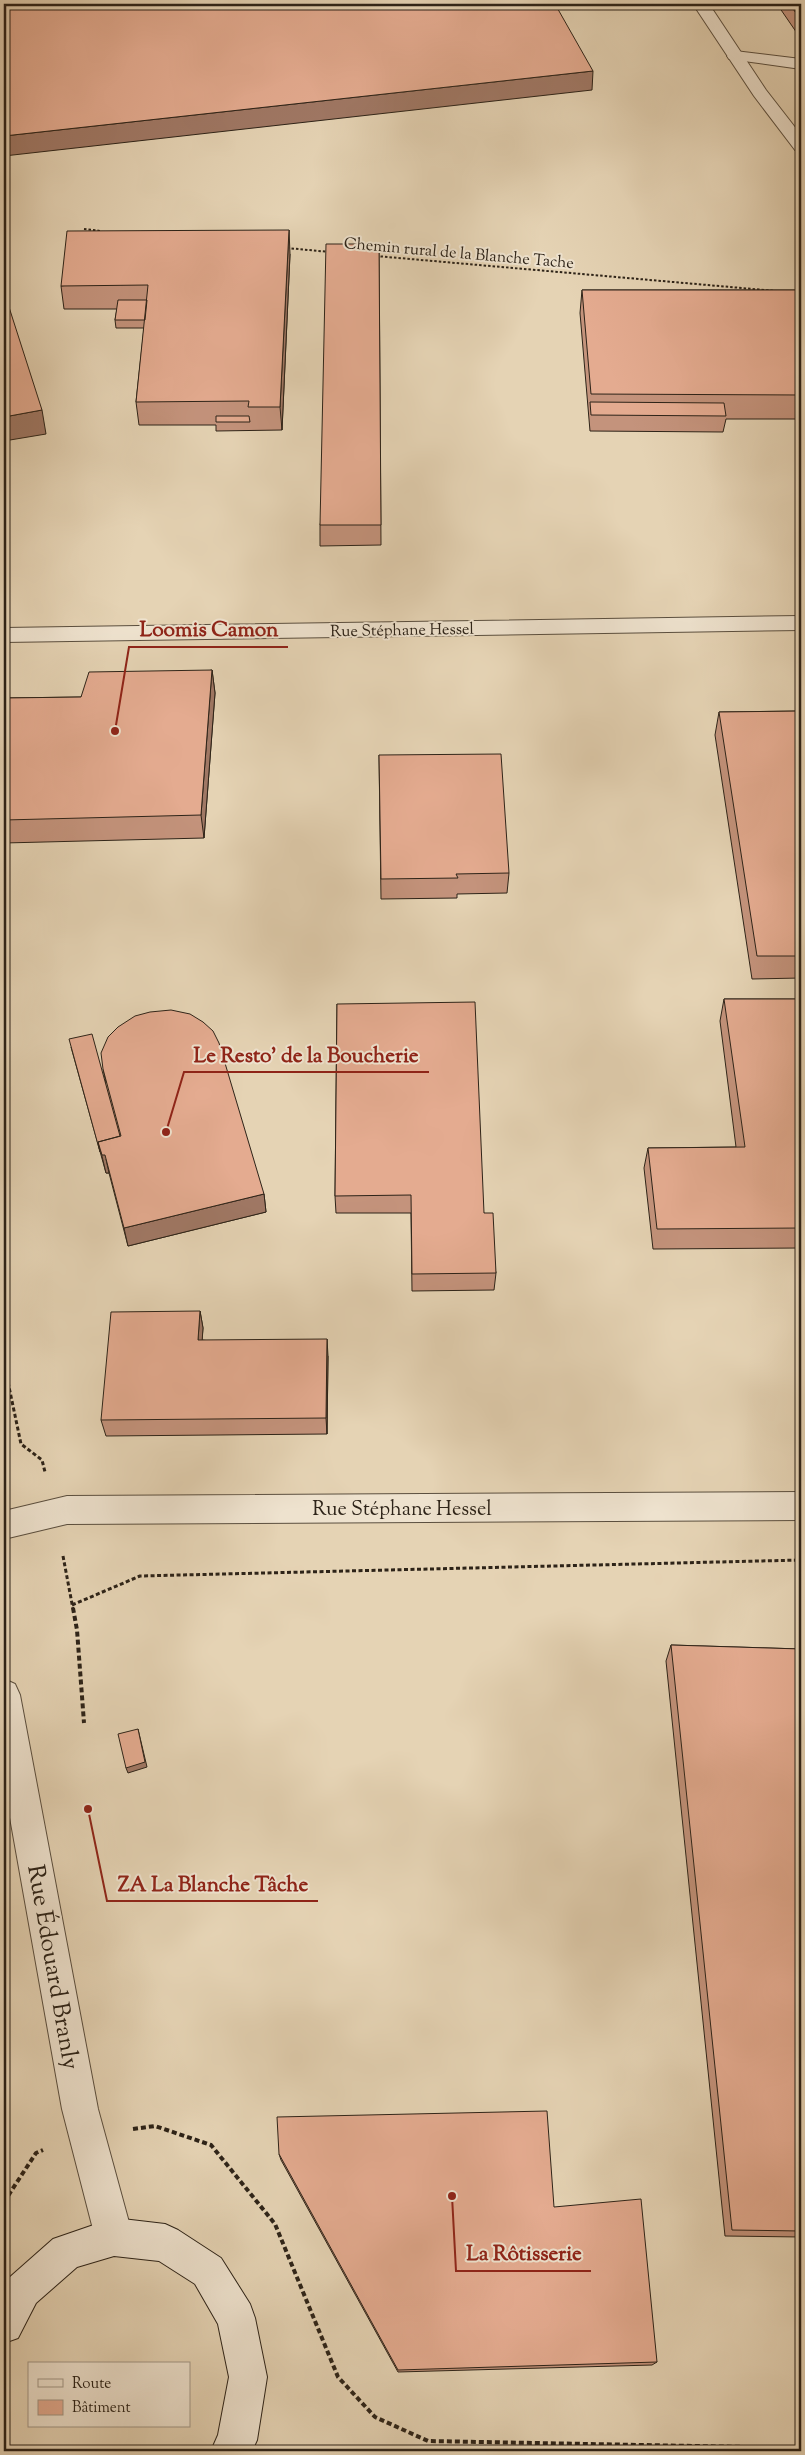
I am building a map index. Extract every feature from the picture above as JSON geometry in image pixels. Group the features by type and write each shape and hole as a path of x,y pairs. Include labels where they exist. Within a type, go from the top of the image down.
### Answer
{"street":[{"path":"701,4 760,93 801,146"},
{"path":"736,56 801,64"},
{"name":"Rue Stéphane Hessel","path":"4,635 801,623"},
{"name":"Rue Stéphane Hessel","path":"4,1524 67,1510 801,1506"},
{"name":"Rue Édouard Branly","path":"4,1695 80,2109 114,2237"},
{"path":"4,2324 23,2290 66,2252 114,2237 165,2243 208,2271 236,2318 248,2378 238,2447"}],"path":[{"path":"84,229 103,231"},
{"name":"Chemin rural de la Blanche Tache","path":"286,248 335,252"},
{"name":"Chemin rural de la Blanche Tache","path":"375,256 781,291"},
{"path":"72,1605 140,1576 801,1560"},
{"path":"4,2202 36,2153 86,2134 155,2126 211,2145 275,2224 338,2377 375,2417 428,2441 801,2448"}],"building":[{"path":"4,4 555,4 593,71 4,136"},
{"path":"790,4 801,4 801,21"},
{"path":"289,230 280,407 248,407 249,401 136,402 148,285 61,286 67,231"},
{"path":"326,244 379,244 381,525 320,525"},
{"path":"582,290 801,290 801,395 591,394"},
{"path":"118,300 147,300 145,320 115,320"},
{"path":"8,304 42,410 4,417 4,305"},
{"path":"590,402 724,403 726,416 591,415"},
{"path":"216,416 249,416 250,422 216,422"},
{"path":"212,670 201,815 4,820 4,698 81,697 89,672"},
{"path":"801,711 801,956 757,956 719,712"},
{"path":"501,754 509,873 456,874 458,878 381,879 379,755"},
{"path":"724,999 801,999 801,1228 657,1229 648,1148 745,1147"},
{"path":"475,1002 484,1213 493,1213 496,1273 412,1274 411,1195 335,1196 337,1004"},
{"path":"171,1010 190,1014 213,1031 219,1043 264,1194 124,1228 105,1155 102,1155 98,1142 121,1136 103,1069 101,1053 108,1037 118,1027 135,1016"},
{"path":"92,1034 120,1136 98,1142 100,1152 69,1039"},
{"path":"200,1311 198,1340 327,1339 326,1418 101,1420 111,1312"},
{"path":"671,1645 801,1649 801,2231 732,2230"},
{"path":"138,1729 145,1762 126,1768 118,1734"},
{"path":"547,2111 554,2207 641,2199 657,2362 398,2370 279,2154 277,2117"}],"place":[{"name":"Loomis Camon","path":"115,731"},
{"name":"Le Resto' de la Boucherie","path":"166,1132"},
{"name":"ZA La Blanche Tâche","path":"88,1809"},
{"name":"La Rôtisserie","path":"452,2196"}]}
